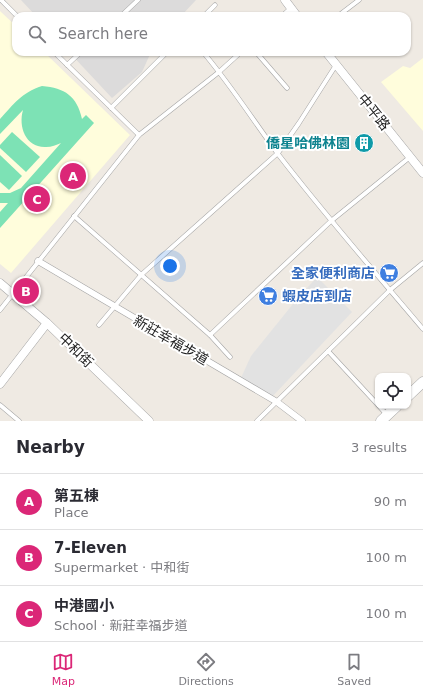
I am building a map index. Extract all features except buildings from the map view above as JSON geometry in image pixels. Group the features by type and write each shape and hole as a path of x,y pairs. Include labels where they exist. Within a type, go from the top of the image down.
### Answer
{"street":[{"path":"285,0 294,12"},
{"name":"中平路","path":"329,56 423,173"},
{"name":"新莊幸福步道","path":"38,261 277,402 302,421"},
{"name":"中和街","path":"0,283 47,323 149,421"},
{"path":"0,384 47,323"},
{"path":"411,393 423,382"},
{"path":"384,418 394,409"}],"lane":[{"path":"1,0 13,12"},
{"path":"125,12 138,0"},
{"path":"343,12 359,0"},
{"path":"208,12 215,5"},
{"path":"286,12 291,8"},
{"path":"58,56 139,135"},
{"path":"67,65 77,56"},
{"path":"112,108 163,56"},
{"path":"206,56 278,153 331,221 423,329"},
{"path":"0,310 139,135 237,56"},
{"path":"259,56 287,88"},
{"path":"99,325 141,275 278,153 336,65"},
{"path":"210,335 331,221 410,157"},
{"path":"74,216 210,335 230,357"},
{"path":"258,421 390,290 423,263"},
{"path":"328,351 375,403"},
{"path":"0,405 19,421"},
{"path":"380,409 384,418"}],"shaded area":[{"path":"21,0 196,0 185,12 32,12"},
{"path":"0,11 12,22 12,56 48,56 130,135 11,273 0,264"},
{"path":"73,56 149,56 142,72 112,98"},
{"path":"423,58 423,131 381,82 403,66 410,68"},
{"path":"317,277 352,312 271,398 240,380 251,356 297,299"}],"green space":[{"path":"42,86 63,91 69,95 77,104 82,119 86,115 94,123 0,228 0,212 8,203 0,203 0,193 10,193 21,188 61,143 46,147 33,144 25,135 23,129 23,110 0,134 0,119 23,96"},
{"path":"12,132 40,157 26,172 0,148 0,145"},
{"path":"0,155 22,176 9,190 0,182"}],"place":[{"name":"僑星哈佛林園","path":"364,143"},
{"name":"第五棟","path":"73,176"},
{"name":"中港國小","path":"37,199"},
{"name":"全家便利商店","path":"389,273"},
{"name":"7-Eleven","path":"26,291"},
{"name":"蝦皮店到店","path":"268,296"}]}
